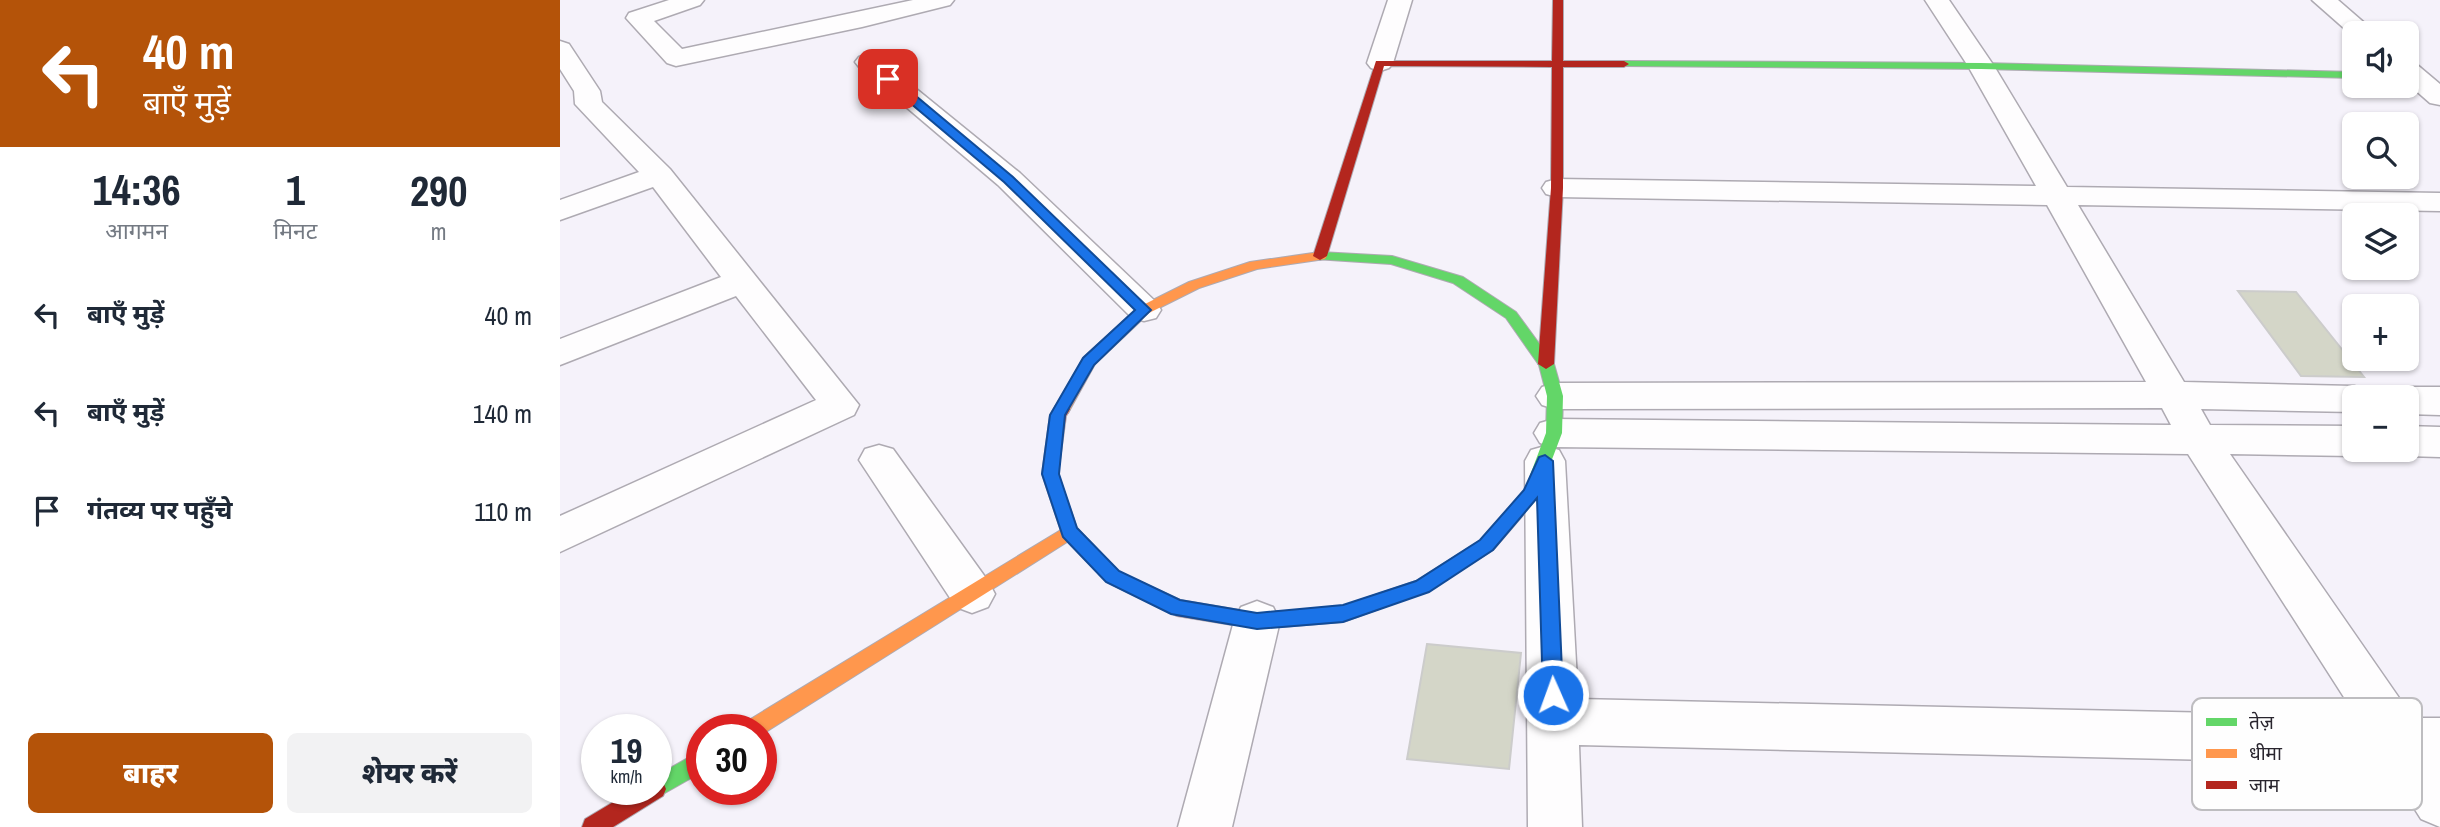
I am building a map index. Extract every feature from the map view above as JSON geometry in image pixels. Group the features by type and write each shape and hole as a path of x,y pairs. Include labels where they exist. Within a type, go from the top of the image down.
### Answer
{"street":[{"path":"692,0 638,19 677,58 862,20 942,0"},
{"path":"1320,256 1400,0"},
{"path":"1555,827 1550,414 1557,188 1558,0"},
{"path":"1937,0 1981,66 2198,438 2389,698"},
{"path":"2324,0 2349,21"},
{"path":"560,49 587,91 574,108 659,176 840,405 560,535"},
{"path":"868,62 1009,179 1144,310"},
{"path":"1380,63 1981,66 2342,75"},
{"path":"2419,77 2440,97"},
{"path":"560,211 659,176"},
{"path":"1557,188 2440,202"},
{"path":"1320,256 1392,260 1458,280 1511,315 1550,414 1531,494 1487,545 1422,586 1343,614 1257,621 1177,608 1166,603 1113,577 1069,532 1050,474 1058,415 1089,361 1144,310 1194,285 1255,265 1320,256"},
{"path":"560,353 741,281"},
{"path":"1550,414 2172,395 2342,399"},
{"path":"2419,400 2440,401"},
{"path":"1550,414 2198,438 2342,440"},
{"path":"2419,441 2440,442"},
{"path":"879,460 972,594"},
{"path":"777,714 1069,532"},
{"path":"1205,827 1257,621"},
{"path":"1554,721 2192,736"},
{"path":"2422,745 2440,800"},
{"path":"593,827 629,805"}],"building":[{"path":"2238,291 2296,292 2342,350 2342,371 2359,371 2364,377 2301,376"},
{"path":"1427,644 1521,653 1509,769 1407,759"}],"traffic: fast":[{"path":"1624,64 1981,66 2342,75"},
{"path":"1281,619 1343,614 1422,586 1487,545 1531,494 1554,433 1555,396 1546,364 1511,315 1458,280 1392,260 1320,256"},
{"path":"672,778 686,770"}],"traffic: slow":[{"path":"1062,409 1089,361 1144,310 1194,285 1255,265 1320,256"},
{"path":"777,714 1069,532"}],"traffic: jam":[{"path":"1546,364 1557,188 1558,0"},
{"path":"1320,256 1380,63 1624,64"},
{"path":"1062,409 1058,415 1050,474 1069,532 1113,577 1177,608 1257,621 1281,619"},
{"path":"593,827 629,805"}],"route":[{"path":"888,79 1009,179 1144,310 1089,361 1058,415 1050,474 1069,532 1113,577 1177,608 1257,621 1343,614 1422,586 1487,545 1531,494 1545,461 1553,695"}]}
